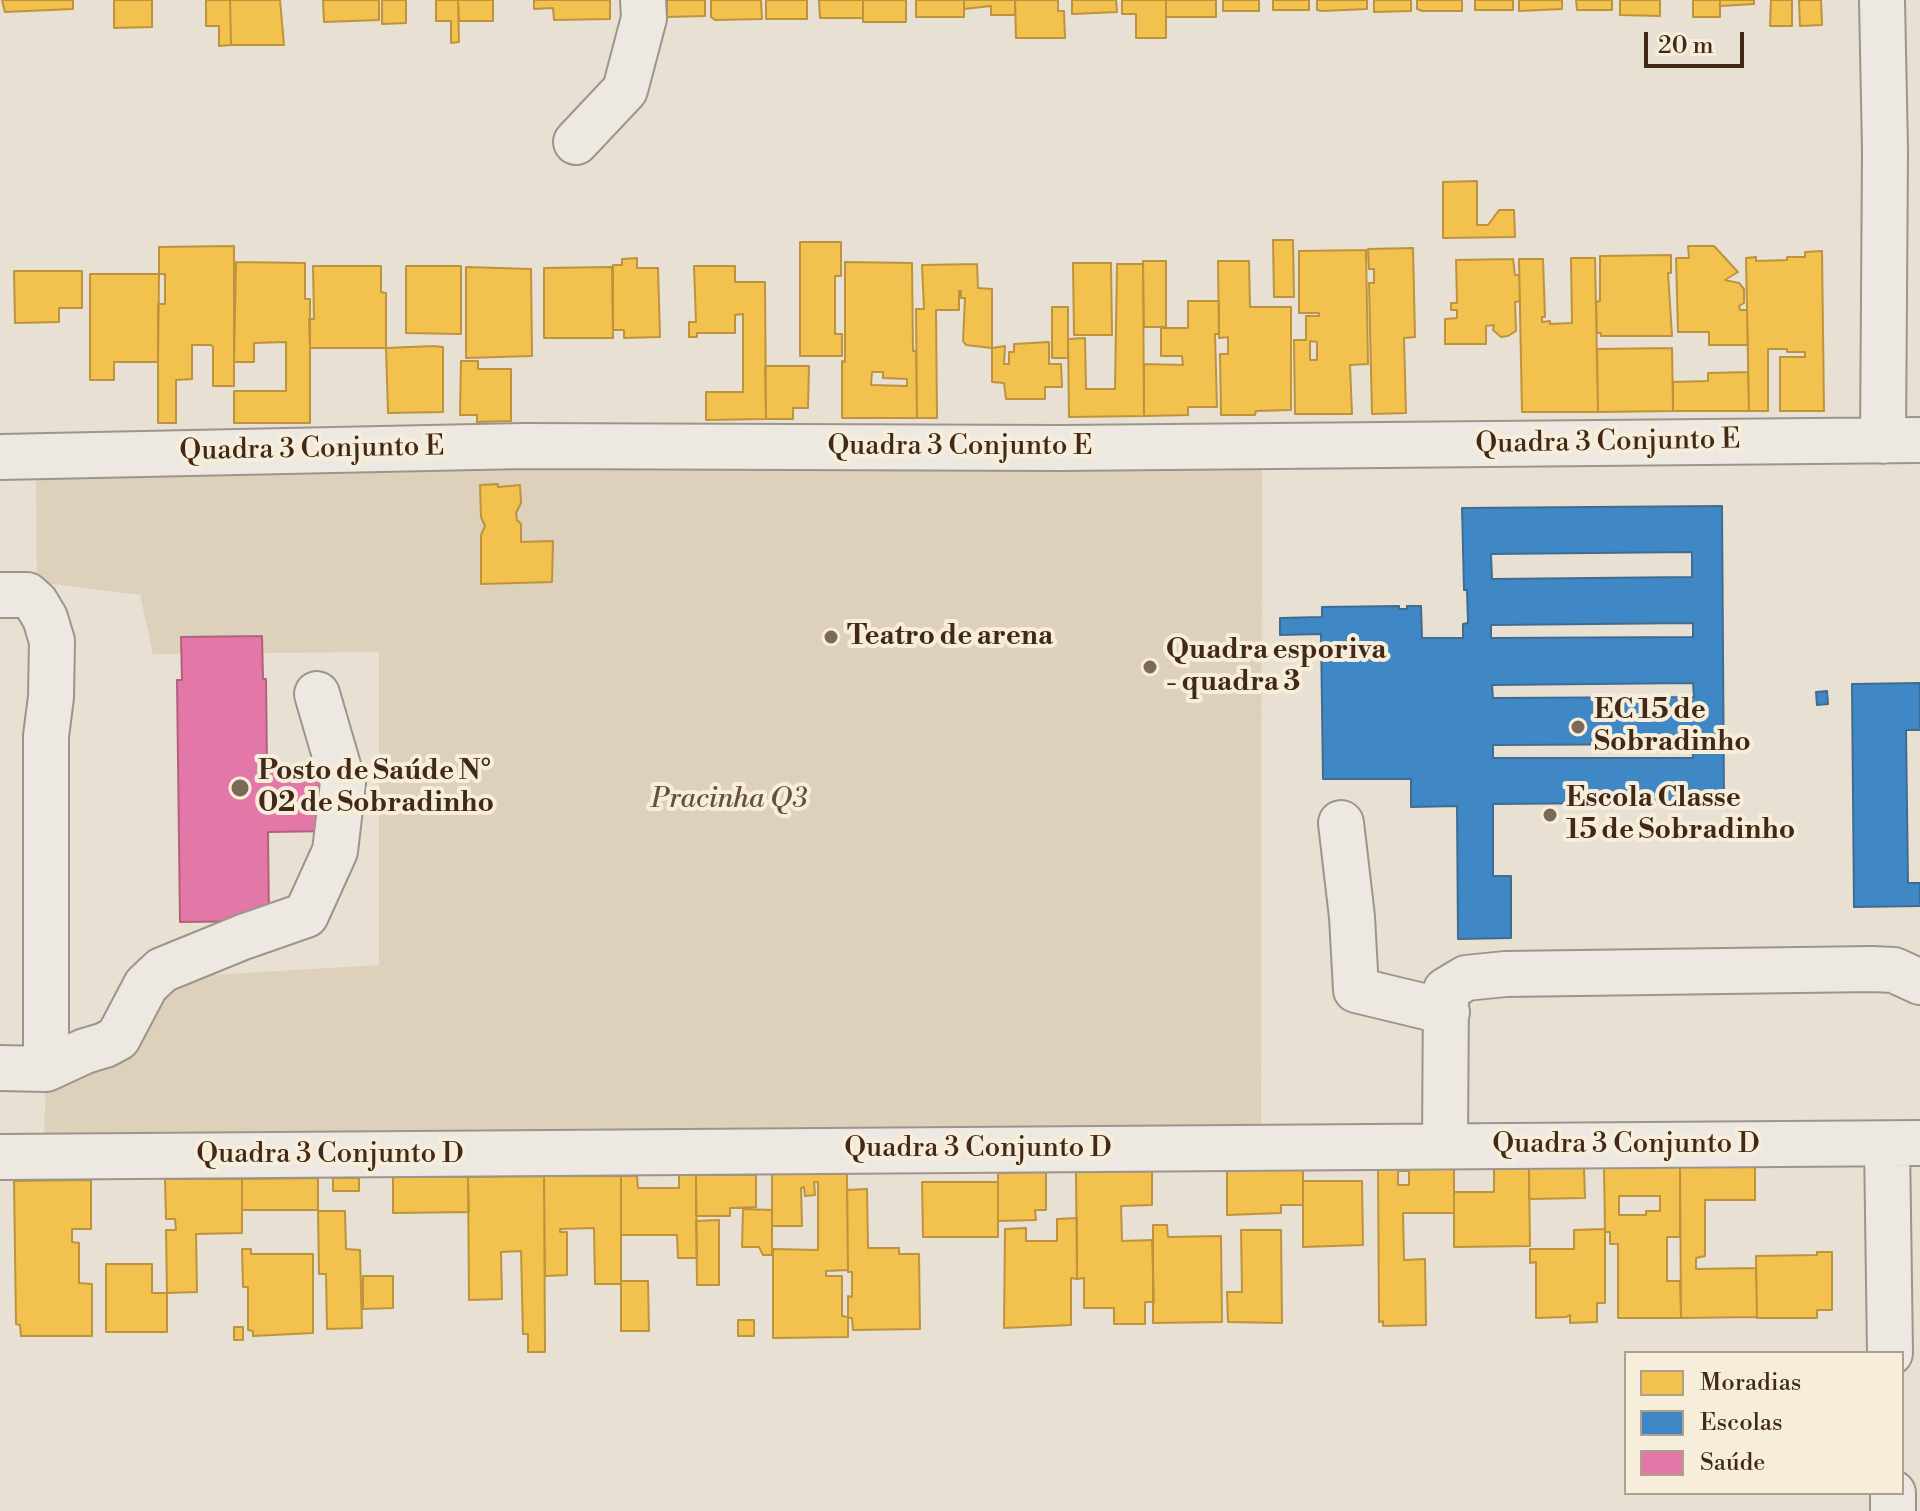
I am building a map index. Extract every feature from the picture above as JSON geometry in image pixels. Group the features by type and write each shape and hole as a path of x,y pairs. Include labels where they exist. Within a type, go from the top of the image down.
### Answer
{"street":[{"path":"576,142 625,90 644,18 643,0"},
{"path":"1882,0 1885,151 1902,440"},
{"name":"Quadra 3 Conjunto E","path":"0,457 524,446 1061,448 1902,440"},
{"path":"0,595 27,595 45,618 52,641 51,697 46,736 46,1069"},
{"path":"0,1068 46,1069 118,1038 146,985 162,970 306,915 335,851 343,783 317,694"},
{"path":"1341,823 1352,917 1356,990 1447,1012"},
{"path":"1445,1145 1446,990 1466,978 1505,974 1872,969 1894,970 1920,982"},
{"path":"1890,1351 1903,1143"},
{"name":"Quadra 3 Conjunto D","path":"18,1157 1903,1143"}],"green space":[{"name":"Pracinha Q3","path":"1262,457 1261,1131 44,1145 46,1069 130,1057 176,977 379,965 379,652 153,654 140,595 37,582 36,469"}],"building: Moradias":[{"path":"2,0 73,0 73,9 5,12"},
{"path":"114,0 152,0 152,27 114,28"},
{"path":"206,0 230,0 231,45 219,46 219,26 206,26"},
{"path":"230,0 280,0 284,45 231,45"},
{"path":"323,0 379,0 379,20 324,22"},
{"path":"382,0 406,0 406,23 382,24"},
{"path":"436,0 458,0 459,42 451,43 451,21 436,21"},
{"path":"458,0 493,0 493,21 459,21"},
{"path":"534,0 610,0 610,19 554,20 553,8 534,9"},
{"path":"667,0 705,0 705,16 667,17"},
{"path":"711,0 761,0 762,19 715,20 711,17"},
{"path":"766,0 807,0 807,19 766,19"},
{"path":"819,0 863,0 863,18 820,18"},
{"path":"863,0 906,0 906,22 863,22"},
{"path":"916,0 964,0 964,17 916,17"},
{"path":"964,0 1015,0 1015,15 991,15 991,6 964,9"},
{"path":"1015,0 1058,0 1058,11 1064,11 1065,38 1016,38"},
{"path":"1072,0 1116,0 1117,12 1072,14"},
{"path":"1122,0 1166,0 1166,38 1136,38 1136,14 1122,14"},
{"path":"1166,0 1216,0 1216,17 1166,17"},
{"path":"1223,0 1259,0 1259,11 1223,11"},
{"path":"1273,0 1309,0 1309,10 1273,10"},
{"path":"1317,0 1367,0 1367,9 1322,11 1317,10"},
{"path":"1374,0 1411,0 1411,11 1374,12"},
{"path":"1417,0 1462,0 1462,11 1422,11 1417,9"},
{"path":"1475,0 1513,0 1513,10 1475,10"},
{"path":"1519,0 1562,0 1562,9 1519,11"},
{"path":"1576,0 1612,0 1612,10 1577,10"},
{"path":"1620,0 1660,0 1660,16 1620,15"},
{"path":"1693,0 1720,0 1720,17 1693,17"},
{"path":"1720,0 1754,0 1754,4 1720,6"},
{"path":"1771,0 1792,0 1792,26 1770,26"},
{"path":"1799,0 1821,0 1822,25 1800,26"},
{"path":"1477,181 1477,225 1488,225 1499,210 1514,210 1515,237 1443,238 1443,182"},
{"path":"1273,240 1293,240 1294,297 1274,297"},
{"path":"800,242 841,242 841,276 835,276 835,334 842,334 842,356 800,356"},
{"path":"234,246 234,386 213,386 213,347 192,345 192,379 176,380 176,423 158,423 158,304 165,304 165,274 159,274 159,247"},
{"path":"1688,246 1714,246 1738,272 1725,280 1739,283 1744,289 1744,303 1739,306 1740,310 1747,310 1748,345 1709,345 1709,332 1678,332 1676,258 1689,258"},
{"path":"1413,248 1415,337 1404,338 1406,413 1372,414 1369,283 1374,283 1374,269 1369,269 1368,249"},
{"path":"1366,250 1368,364 1350,365 1352,414 1295,414 1294,340 1306,340 1306,316 1319,316 1319,313 1299,313 1299,251","holes":["1310,341 1317,342 1317,360 1310,360"]},
{"path":"1822,251 1824,411 1780,411 1780,357 1805,357 1805,352 1768,349 1768,411 1749,411 1746,258 1756,257 1756,261 1787,260 1787,257 1805,257 1805,252"},
{"path":"1671,255 1671,273 1668,273 1672,336 1601,336 1597,333 1600,256"},
{"path":"637,258 637,268 658,268 660,337 624,338 624,330 613,330 613,265 622,265 622,259"},
{"path":"1571,258 1595,258 1598,412 1522,412 1519,259 1543,259 1545,317 1542,317 1542,322 1550,321 1550,324 1572,323"},
{"path":"1513,259 1515,275 1519,275 1520,301 1515,302 1516,331 1501,337 1493,330 1494,325 1486,326 1486,344 1445,344 1445,319 1457,318 1457,310 1451,310 1451,303 1457,303 1456,260"},
{"path":"1143,261 1166,261 1166,327 1144,327"},
{"path":"1218,261 1249,261 1250,307 1291,307 1291,410 1256,411 1255,415 1221,415 1220,354 1228,354 1228,337 1219,338"},
{"path":"236,262 305,263 305,299 310,299 310,423 234,423 234,391 286,391 286,342 254,343 254,362 234,362"},
{"path":"845,262 912,263 917,418 842,418 842,361 845,362","holes":["872,372 883,372 883,378 907,379 907,386 871,385"]},
{"path":"1073,263 1111,263 1112,335 1074,335"},
{"path":"977,264 978,288 992,289 992,348 966,345 963,341 965,298 961,298 961,291 959,310 936,310 937,418 917,418 916,309 924,309 922,265"},
{"path":"1117,264 1143,264 1144,416 1069,417 1068,339 1085,338 1086,389 1115,389"},
{"path":"313,266 381,266 381,292 386,293 386,348 310,348 309,319 314,319"},
{"path":"406,266 461,266 461,334 406,333"},
{"path":"694,266 735,266 735,282 765,282 766,419 706,420 706,392 743,392 743,314 735,315 735,333 697,333 697,337 689,337 689,322 696,322"},
{"path":"466,267 531,269 532,356 466,358"},
{"path":"612,267 613,338 544,338 544,268"},
{"path":"14,271 82,271 82,308 59,308 59,322 15,323"},
{"path":"90,274 159,274 158,362 114,362 114,380 90,380"},
{"path":"1188,301 1219,301 1219,334 1215,334 1217,407 1188,407 1188,415 1144,416 1144,364 1183,365 1182,356 1161,356 1161,328 1188,328"},
{"path":"1052,307 1068,307 1068,358 1052,358"},
{"path":"1049,342 1049,364 1061,364 1062,387 1045,387 1045,399 1006,399 1004,383 992,382 992,348 1005,346 1004,364 1009,364 1009,352 1014,352 1014,344"},
{"path":"443,347 443,412 388,413 386,348"},
{"path":"1672,348 1673,411 1598,412 1597,349"},
{"path":"461,361 478,361 478,369 511,369 511,421 477,422 477,415 460,415"},
{"path":"765,366 809,366 808,408 793,408 793,419 766,419"},
{"path":"1748,372 1749,411 1673,411 1673,382 1708,381 1708,373"},
{"path":"498,484 498,487 520,485 521,503 516,513 521,524 521,542 553,541 552,582 481,584 481,535 485,526 481,517 480,485"},
{"path":"1755,1166 1755,1200 1705,1200 1705,1256 1696,1258 1696,1269 1756,1268 1757,1317 1681,1318 1680,1167"},
{"path":"1604,1167 1680,1167 1680,1237 1667,1237 1667,1281 1680,1281 1681,1318 1618,1318 1618,1244 1610,1244 1610,1232 1605,1232","holes":["1619,1196 1660,1196 1660,1211 1646,1211 1646,1215 1619,1215"]},
{"path":"1494,1168 1529,1168 1530,1246 1454,1247 1454,1192 1494,1192"},
{"path":"1529,1168 1584,1168 1585,1198 1529,1199"},
{"path":"1378,1169 1454,1169 1454,1213 1403,1213 1404,1260 1425,1259 1426,1325 1383,1326 1383,1321 1379,1322","holes":["1398,1171 1409,1171 1409,1185 1398,1185"]},
{"path":"1227,1170 1303,1170 1303,1205 1281,1205 1281,1213 1227,1215"},
{"path":"1152,1171 1152,1205 1121,1206 1122,1241 1152,1240 1154,1302 1145,1302 1145,1324 1114,1324 1114,1308 1084,1308 1084,1278 1077,1279 1076,1172"},
{"path":"1046,1172 1046,1210 1035,1210 1036,1220 998,1221 998,1173"},
{"path":"772,1174 847,1174 848,1270 826,1271 826,1276 842,1276 842,1316 848,1317 848,1337 773,1338 773,1249 818,1250 818,1182 814,1182 815,1195 805,1196 804,1187 801,1188 802,1226 772,1226"},
{"path":"679,1175 696,1175 697,1258 678,1258 677,1235 621,1235 621,1176 637,1176 638,1188 679,1188"},
{"path":"696,1175 756,1175 756,1207 730,1208 730,1216 696,1216"},
{"path":"544,1176 545,1352 528,1352 528,1334 523,1334 521,1251 501,1252 502,1299 469,1300 468,1177"},
{"path":"544,1176 621,1176 621,1284 595,1284 594,1228 560,1229 560,1232 567,1232 567,1275 545,1276"},
{"path":"393,1177 468,1177 469,1212 393,1213"},
{"path":"318,1178 318,1210 242,1210 242,1179"},
{"path":"333,1178 359,1178 359,1191 333,1191"},
{"path":"165,1179 242,1179 242,1233 196,1234 197,1292 167,1293 166,1230 176,1230 175,1219 166,1219"},
{"path":"91,1180 91,1229 72,1229 72,1242 79,1243 79,1283 92,1284 92,1336 21,1336 20,1325 16,1324 14,1181"},
{"path":"1303,1181 1362,1181 1363,1245 1303,1247"},
{"path":"922,1182 998,1182 998,1237 923,1237"},
{"path":"867,1189 868,1248 899,1248 899,1254 919,1254 920,1329 853,1330 852,1318 848,1318 852,1272 848,1272 847,1190"},
{"path":"743,1209 772,1210 772,1255 763,1255 759,1247 742,1247"},
{"path":"318,1211 345,1211 346,1249 360,1250 362,1328 327,1329 326,1274 319,1274"},
{"path":"1077,1218 1077,1279 1071,1278 1071,1325 1004,1328 1005,1229 1026,1228 1026,1241 1057,1241 1057,1219"},
{"path":"719,1220 719,1285 697,1285 696,1221"},
{"path":"1153,1225 1167,1225 1168,1237 1221,1236 1222,1322 1153,1323"},
{"path":"1605,1229 1605,1303 1597,1303 1597,1322 1570,1323 1570,1315 1536,1318 1536,1262 1530,1263 1530,1249 1574,1249 1574,1230"},
{"path":"1241,1230 1281,1230 1282,1323 1228,1322 1227,1292 1242,1292"},
{"path":"242,1249 251,1249 251,1254 313,1254 313,1333 253,1336 253,1331 248,1330 248,1287 243,1287"},
{"path":"1817,1252 1832,1252 1832,1310 1817,1310 1817,1318 1757,1318 1756,1256 1817,1255"},
{"path":"106,1264 152,1264 152,1293 167,1293 167,1332 106,1332"},
{"path":"363,1276 393,1276 393,1308 363,1309"},
{"path":"621,1281 648,1281 649,1331 621,1331"},
{"path":"738,1320 754,1320 754,1336 738,1336"},
{"path":"234,1327 243,1327 243,1340 234,1340"}],"building: Escolas":[{"path":"1722,506 1724,802 1493,804 1493,876 1511,876 1511,938 1458,939 1457,806 1411,807 1411,779 1323,779 1321,634 1280,635 1280,618 1322,617 1322,607 1399,606 1399,609 1407,609 1407,606 1421,606 1422,638 1463,638 1463,624 1468,623 1462,508","holes":["1692,552 1692,577 1492,579 1491,554","1693,623 1693,637 1491,638 1491,625","1693,683 1694,697 1493,698 1492,685","1692,744 1693,758 1493,758 1493,745"]},
{"path":"1920,683 1920,730 1906,730 1908,883 1920,883 1920,906 1854,907 1852,684"},
{"path":"1827,691 1828,704 1817,705 1816,692"}],"building: Saúde":[{"path":"262,636 267,768 330,767 331,831 268,832 269,921 180,922 177,680 182,680 181,637"}],"place":[{"name":"Teatro de arena","path":"831,637"},
{"name":"Quadra esporiva - quadra 3","path":"1150,667"},
{"name":"EC 15 de Sobradinho","path":"1578,727"},
{"name":"Posto de Saúde N° 02 de Sobradinho","path":"240,788"},
{"name":"Escola Classe 15 de Sobradinho","path":"1550,815"}]}
